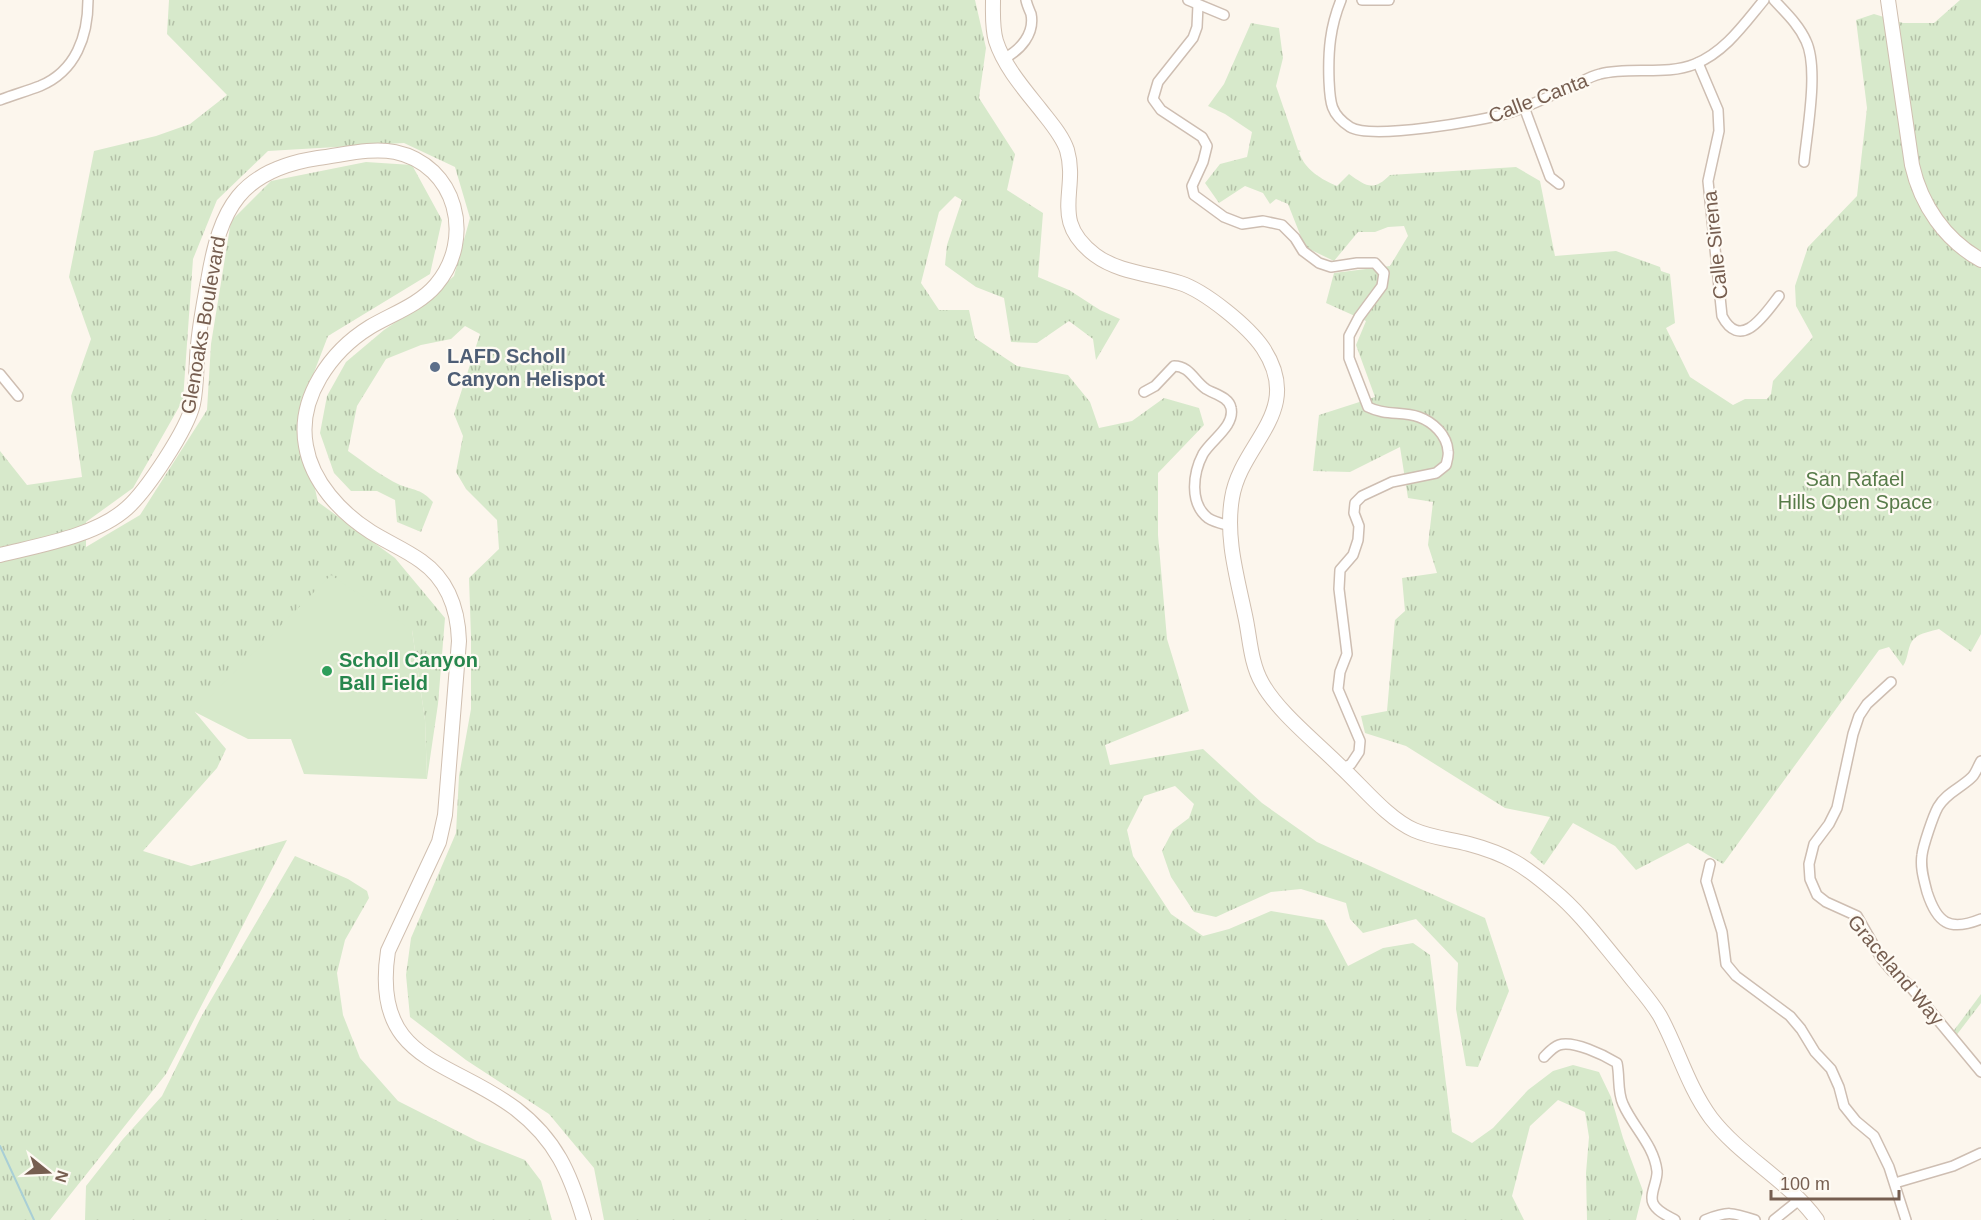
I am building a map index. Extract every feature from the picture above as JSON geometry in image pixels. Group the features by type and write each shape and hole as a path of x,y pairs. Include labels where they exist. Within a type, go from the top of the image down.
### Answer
{"street":[{"path":"1,96 43,85 62,73 80,49 86,32 88,0"},
{"path":"993,0 995,38 1017,79 1060,136 1066,149 1070,164 1067,208 1077,237 1109,265 1184,284 1202,293 1253,335 1265,351 1274,374 1276,395 1273,415 1241,471 1232,498 1230,526 1232,548 1254,663 1261,682 1274,700 1382,807 1410,829 1499,853 1523,865 1560,895 1603,943 1657,1010 1694,1091 1709,1115 1727,1136 1799,1200 1817,1220"},
{"path":"1005,58 1019,49 1029,34 1031,15 1026,0"},
{"path":"1188,0 1224,15"},
{"name":"Calle Canta","path":"1341,0 1333,18 1329,45 1330,103 1337,117 1359,131 1386,131 1468,122 1509,113 1599,74 1626,69 1675,69 1698,63 1731,39 1764,0"},
{"path":"1362,0 1389,0"},
{"path":"1774,0 1806,39 1812,54 1813,74 1804,162"},
{"path":"1888,0 1912,165 1919,190 1926,205 1945,231 1955,242 1981,260"},
{"path":"1198,5 1197,27 1193,38 1158,82 1153,99 1161,110 1202,137 1207,146 1203,162 1192,186 1194,195 1224,217 1242,224 1263,221 1282,225 1295,238 1303,251 1325,265 1331,267 1375,263 1384,273 1382,286 1359,317 1349,336 1349,358 1368,407 1379,413 1419,417 1434,425 1444,436 1448,451 1446,465 1436,473 1392,482 1362,496 1355,503 1354,513 1359,526 1358,540 1353,555 1340,570 1347,654 1338,689 1360,741 1359,752 1351,764 1343,768"},
{"name":"Calle Sirena","path":"1698,63 1718,110 1719,131 1708,181 1722,316 1728,328 1736,332 1746,330 1759,321 1779,296"},
{"path":"1524,107 1550,177 1559,184"},
{"name":"Glenoaks Boulevard","path":"0,555 72,536 109,520 126,509 158,469 187,421 193,403 198,341 216,239 230,207 253,182 268,172 305,160 385,150 403,153 417,159 441,178 454,207 457,221 457,237 449,265 432,290 415,303 367,329 352,341 325,371 315,386 307,405 304,427 306,446 311,463 329,495 356,521 422,562 445,588 458,621 459,641 445,815 439,842 388,951 386,990 390,1011 407,1042 421,1054 517,1110 550,1143 562,1160 572,1182 584,1220"},
{"path":"1143,392 1155,386 1174,366 1180,366 1189,371 1201,385 1227,400 1231,406 1227,424 1204,453 1194,486 1195,498 1208,517 1230,526"},
{"path":"0,374 18,396"},
{"name":"Graceland Way","path":"1892,682 1867,704 1859,716 1837,808 1829,824 1814,844 1809,864 1810,879 1817,895 1826,902 1857,916 1881,958 1908,984 1981,1071"},
{"path":"1981,761 1972,777 1952,791 1938,806 1922,854 1922,871 1927,889 1933,909 1941,920 1955,925 1966,925 1981,919"},
{"path":"1710,864 1706,881 1722,932 1726,964 1736,976 1790,1016 1815,1052 1831,1069 1844,1106 1874,1136 1895,1183 1906,1220"},
{"path":"1544,1057 1557,1046 1569,1043 1602,1054 1617,1063 1619,1091 1623,1105 1646,1141 1657,1172 1651,1198 1653,1205 1675,1220"},
{"path":"1895,1183 1953,1166 1981,1153"},
{"path":"1774,1220 1799,1200"},
{"path":"1705,1220 1724,1212 1755,1220"}],"green space":[{"path":"169,0 975,0 986,48 979,98 1015,154 1007,190 1043,213 1038,277 1069,290 1100,310 1120,319 1096,360 1093,339 1069,321 1037,343 1011,342 1004,298 976,287 945,265 947,245 962,200 955,196 939,212 921,283 939,310 969,310 975,338 1017,366 1068,375 1090,402 1099,428 1132,421 1164,398 1199,408 1204,425 1158,473 1158,535 1167,639 1189,711 1105,745 1110,765 1203,749 1262,803 1317,842 1485,918 1509,991 1478,1067 1466,1066 1456,1009 1458,963 1416,919 1363,933 1350,919 1346,903 1301,889 1271,892 1216,917 1194,912 1171,877 1162,851 1173,830 1189,818 1194,804 1175,786 1144,796 1127,830 1133,856 1171,914 1203,936 1229,929 1271,911 1324,920 1348,966 1383,948 1413,943 1430,955 1452,1132 1472,1143 1493,1128 1528,1090 1553,1071 1573,1065 1599,1072 1611,1097 1623,1138 1643,1191 1636,1220 1587,1220 1586,1173 1589,1137 1585,1112 1558,1100 1530,1126 1512,1196 1524,1220 604,1220 594,1168 549,1114 466,1060 410,1017 406,975 411,938 456,833 459,776 471,709 469,578 499,549 497,520 466,489 456,472 463,436 454,414 480,334 465,326 451,339 421,345 386,359 357,406 348,451 386,478 422,492 433,502 421,532 397,522 395,500 377,491 351,491 334,473 320,433 327,396 346,362 384,330 421,305 454,276 470,218 455,167 404,143 268,151 217,200 193,259 183,400 133,488 86,522 86,547 140,515 207,410 211,344 231,221 271,181 366,162 412,165 442,220 430,274 328,336 298,414 318,502 395,558 445,618 438,704 427,779 425,720 412,630 195,712 226,749 217,768 143,851 191,866 287,840 166,1074 50,1220 0,1220 0,451 27,485 82,477 71,396 91,339 69,277 94,151 156,136 190,124 227,95 167,34"},
{"name":"San Rafael Hills Open Space","path":"1960,0 1981,0 1981,634 1971,652 1939,629 1923,633 1912,641 1903,666 1889,647 1879,650 1723,864 1688,843 1636,870 1615,846 1573,823 1544,865 1530,853 1550,817 1505,808 1406,746 1365,733 1361,716 1387,711 1395,620 1405,611 1402,578 1437,573 1428,545 1433,502 1408,498 1400,447 1350,472 1313,471 1319,415 1375,397 1356,345 1366,321 1326,303 1334,273 1390,266 1408,236 1404,226 1388,227 1375,232 1358,232 1334,261 1305,247 1288,204 1276,199 1270,204 1263,193 1245,186 1219,203 1205,183 1220,164 1247,157 1252,132 1208,106 1224,84 1251,23 1279,28 1283,58 1276,86 1298,150 1301,151 1299,152 1301,158 1314,173 1337,186 1349,174 1360,182 1374,185 1379,184 1390,175 1516,167 1540,181 1555,256 1616,251 1660,267 1661,271 1670,274 1675,323 1666,328 1690,377 1733,405 1745,399 1767,399 1771,394 1773,381 1813,337 1796,306 1795,286 1808,247 1857,196 1867,108 1856,20 1874,14 1903,23 1934,23"},
{"name":"Scholl Canyon Ball Field","path":"331,575 412,630 425,720 427,779 304,774 291,739 248,739 195,712"},
{"path":"295,856 348,879 367,891 369,898 345,940 337,973 343,1015 360,1058 398,1101 477,1141 525,1160 541,1181 552,1220 85,1220 86,1186 123,1139 162,1096 201,1017"},
{"path":"1981,994 1981,1003 1955,1037 1952,1033"}],"waterway":[{"path":"0,1146 34,1220"}],"place":[{"name":"LAFD Scholl Canyon Helispot","path":"435,367"},
{"name":"Scholl Canyon Ball Field","path":"327,671"}]}
